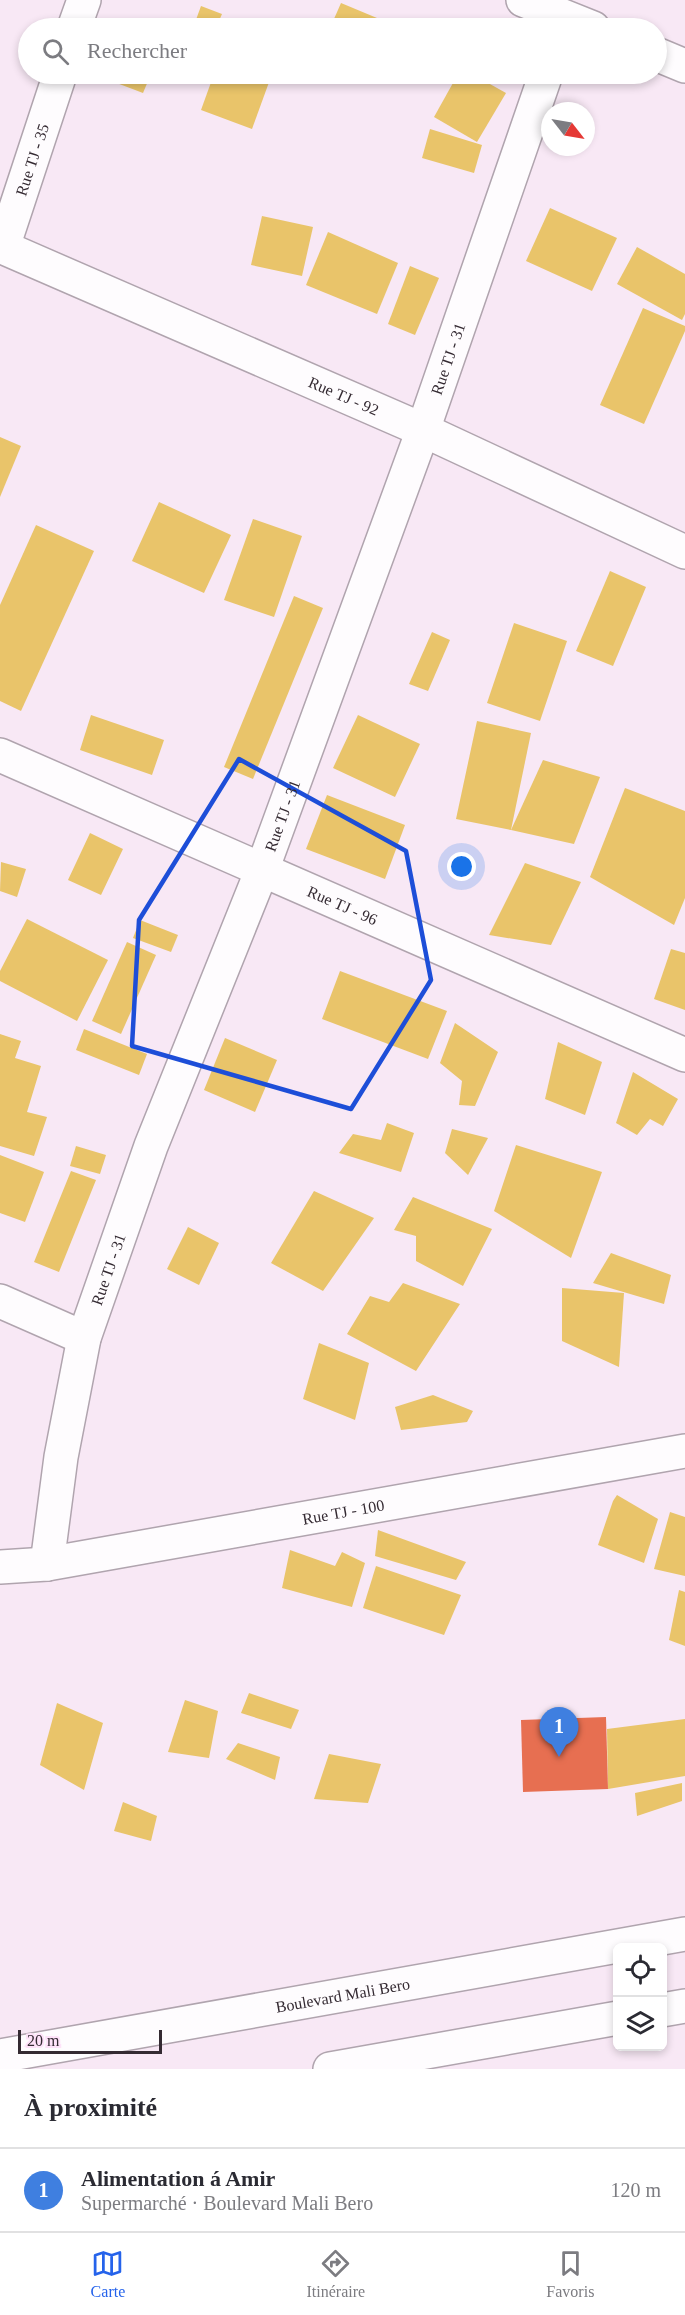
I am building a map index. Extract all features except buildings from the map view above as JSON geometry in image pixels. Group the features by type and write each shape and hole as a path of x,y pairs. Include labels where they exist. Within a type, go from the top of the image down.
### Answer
{"street":[{"path":"78,18 84,0"},
{"path":"523,0 570,18"},
{"path":"667,58 685,66"},
{"name":"Rue TJ - 35","path":"1,246 57,84"},
{"name":"Rue TJ - 31","path":"47,1564 61,1457 84,1338 151,1146 262,870 423,430 543,84"},
{"name":"Rue TJ - 92","path":"1,246 423,430 685,552"},
{"name":"Rue TJ - 96","path":"0,755 685,1055"},
{"path":"0,1301 84,1338"},
{"name":"Rue TJ - 100","path":"0,1567 47,1564 685,1451"},
{"name":"Boulevard Mali Bero","path":"0,2056 685,1934"},
{"path":"667,2009 685,2006"},
{"path":"330,2069 613,2019"}],"highlighted area":[{"path":"239,759 406,851 431,980 351,1109 132,1046 139,920"}],"place":[{"name":"Alimentation á Amir","path":"559,1757"}]}
